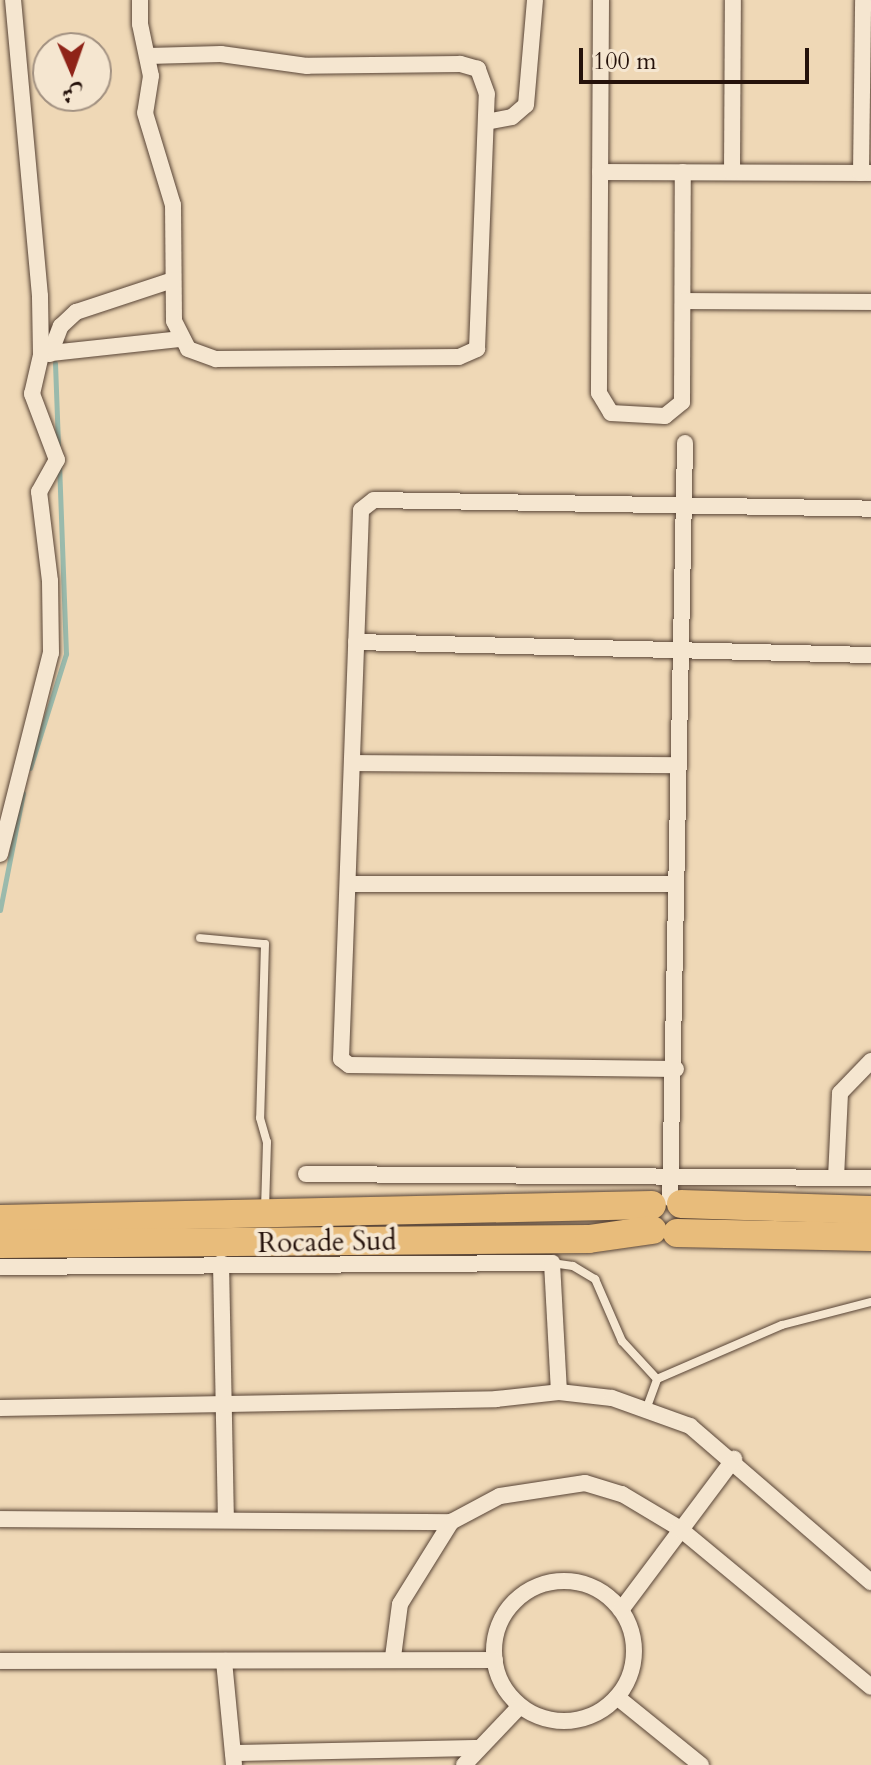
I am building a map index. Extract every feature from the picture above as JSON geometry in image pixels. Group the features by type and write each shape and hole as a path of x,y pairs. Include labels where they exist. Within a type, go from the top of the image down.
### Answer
{"highway":[{"name":"Rocade Sud","path":"0,1219 667,1208 871,1210"},
{"name":"Rocade Sud","path":"0,1244 589,1239 667,1208 871,1237"}],"street":[{"path":"13,0 46,354"},
{"path":"140,0 148,56 145,113 173,205 173,280 179,339 188,349 216,359 471,354 480,339 486,84 469,65 307,66 221,54 148,56"},
{"path":"486,122 512,117 526,105 535,0"},
{"path":"601,0 599,393 604,408 665,416 680,408 683,172"},
{"path":"732,172 733,0"},
{"path":"600,172 866,173 863,0"},
{"path":"0,854 51,653 50,581 39,492 57,460 32,394 46,354 61,326 76,312 173,280"},
{"path":"683,301 871,302"},
{"path":"46,354 179,339"},
{"path":"667,1208 676,1069 675,884 685,443"},
{"path":"676,1069 349,1065 339,1048 349,884 361,510 374,500 682,508 871,509"},
{"path":"356,642 871,655"},
{"path":"353,763 677,765"},
{"path":"349,884 675,884"},
{"path":"836,1178 840,1093 864,1072 871,1061"},
{"path":"306,1174 667,1208 836,1178 871,1178"},
{"path":"221,1263 228,1404 226,1517"},
{"path":"0,1267 552,1263 559,1392"},
{"path":"0,1408 228,1404 559,1392 647,1407 690,1426 734,1459 871,1582"},
{"path":"621,1610 679,1528 734,1459"},
{"path":"0,1519 226,1517 451,1522 500,1496 585,1483 622,1494 679,1528 871,1687"},
{"path":"393,1657 400,1604 451,1522"},
{"path":"582,1583 621,1610 634,1650 617,1697 574,1720 542,1718 520,1706 501,1682 495,1660 505,1614 542,1585 582,1583"},
{"path":"0,1661 393,1657 495,1660"},
{"path":"224,1661 234,1759 478,1748"},
{"path":"617,1697 698,1764"},
{"path":"464,1765 520,1706"}],"lane":[{"path":"200,938 265,944 260,1118 267,1142 265,1213"},
{"path":"552,1263 573,1266 595,1279 622,1341 657,1379"},
{"path":"647,1407 657,1379 782,1325 871,1302"}],"waterway":[{"path":"55,363 58,445"},
{"path":"30,768 66,654 59,467"},
{"path":"0,910 23,793"}]}
